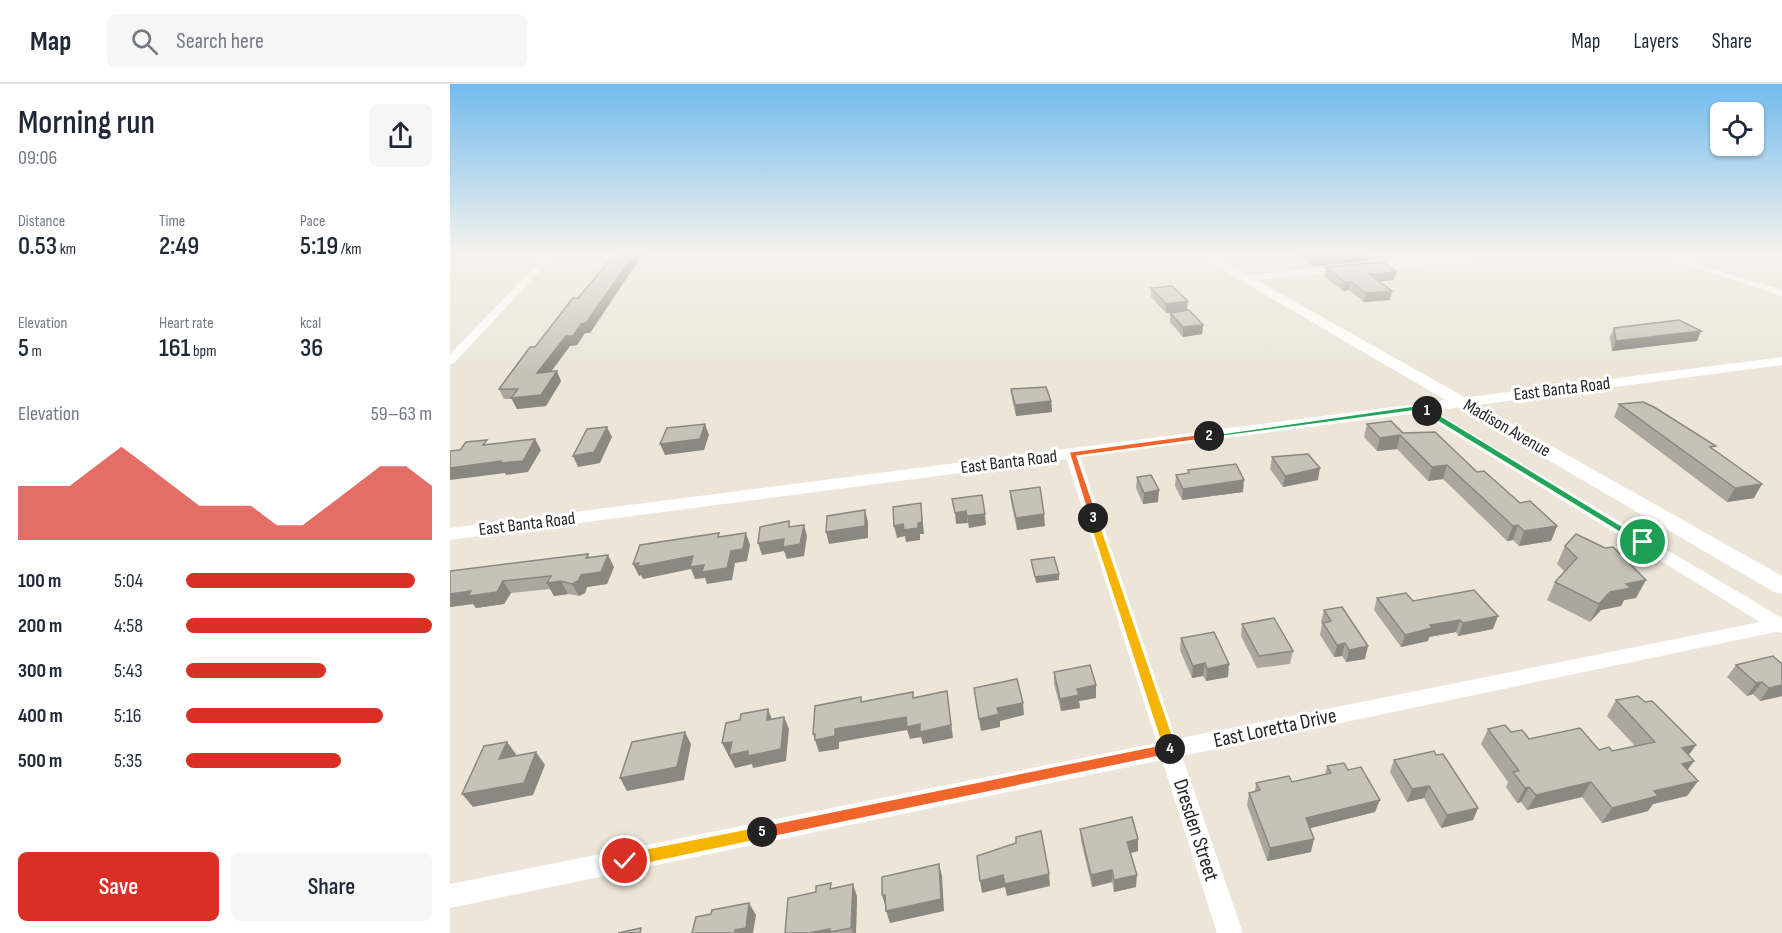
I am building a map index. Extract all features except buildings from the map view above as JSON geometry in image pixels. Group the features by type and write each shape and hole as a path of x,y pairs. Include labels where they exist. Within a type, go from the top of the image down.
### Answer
{"main road":[{"name":"Madison Avenue","path":"1270,293 1782,586"}],"street":[{"path":"450,361 515,293"},
{"name":"East Banta Road","path":"450,534 1782,361"},
{"name":"Madison Avenue","path":"1421,408 1781,625"},
{"name":"Dresden Street","path":"1072,454 1230,933"},
{"name":"East Loretta Drive","path":"450,896 1781,625"}],"route":[{"path":"625,861 1170,749 1072,454 1421,408 1643,542"}]}
